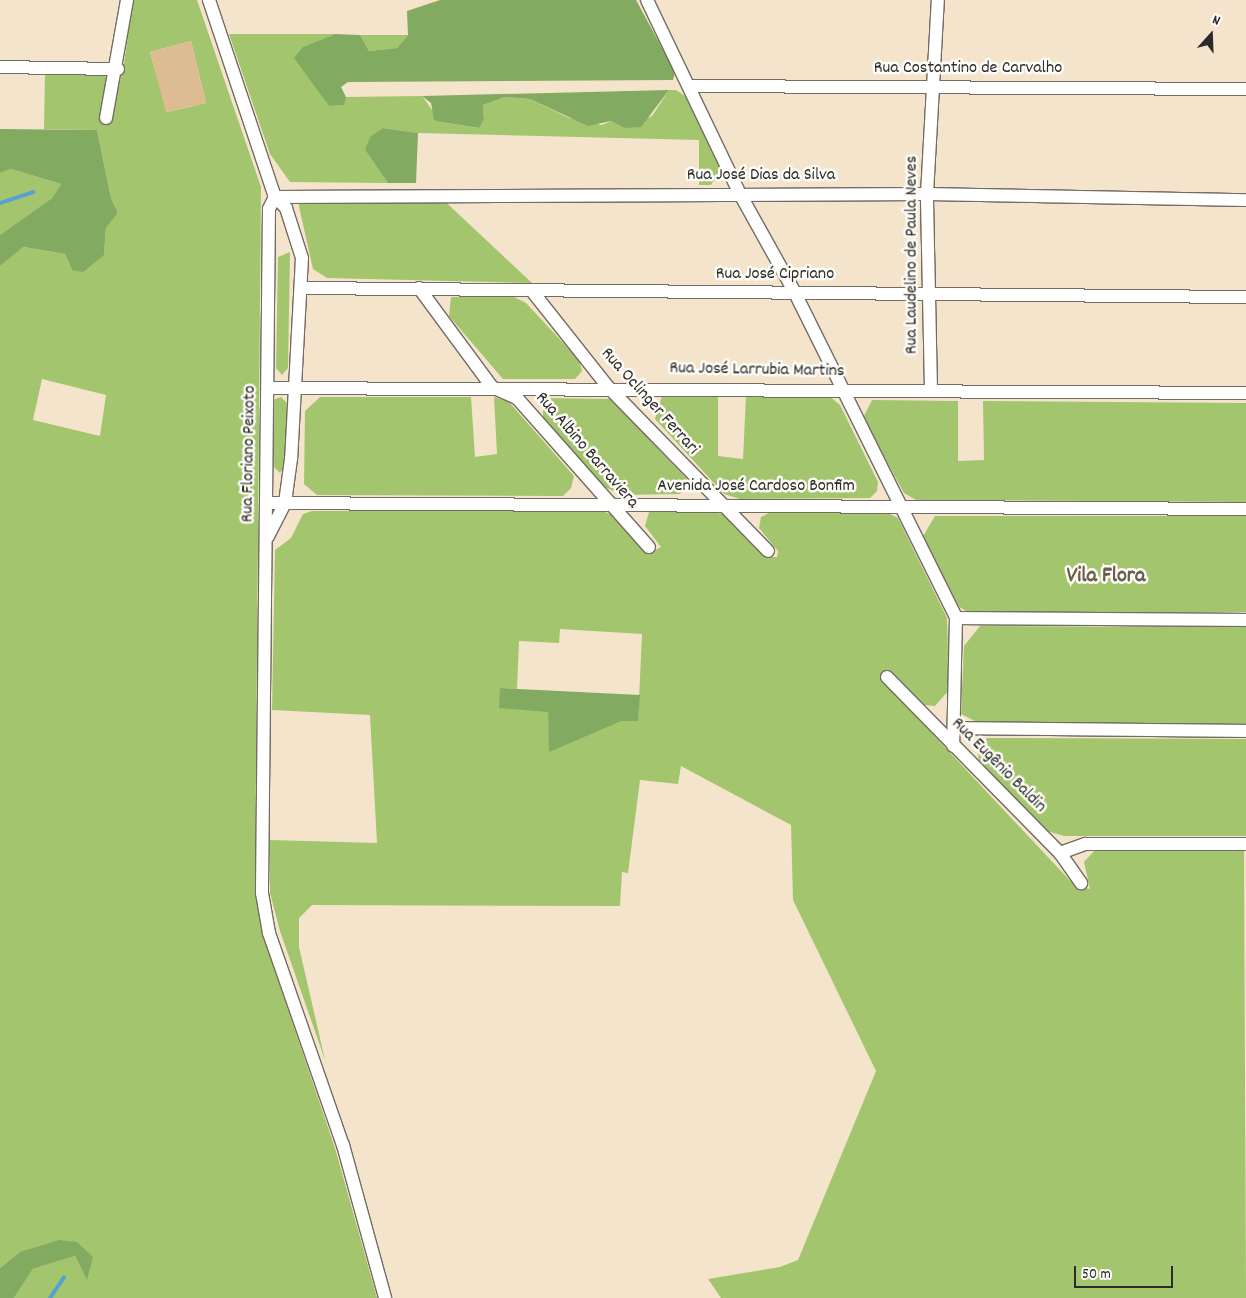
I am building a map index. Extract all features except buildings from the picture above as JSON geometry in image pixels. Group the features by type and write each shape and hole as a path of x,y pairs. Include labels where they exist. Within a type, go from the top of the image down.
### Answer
{"street":[{"path":"106,118 118,69 127,0"},
{"name":"Rua Floriano Peixoto","path":"209,0 275,197 286,208 302,258 303,288 293,388 285,503 267,539"},
{"path":"647,0 690,86 740,194 796,293 840,390 956,618 952,746"},
{"name":"Rua Laudelino de Paula Neves","path":"931,390 926,293 927,194 936,86 938,0"},
{"path":"0,67 118,69"},
{"name":"Rua Costantino de Carvalho","path":"690,86 1246,89"},
{"name":"Rua José Dias da Silva","path":"275,197 927,194 1246,200"},
{"name":"Rua Floriano Peixoto","path":"267,539 269,209 275,197"},
{"name":"Rua José Cipriano","path":"303,288 1246,297"},
{"name":"Rua Albino Barraviera","path":"419,288 492,387 517,398 606,503 649,548"},
{"name":"Rua Oclinger Ferrari","path":"532,291 608,387 718,505 768,551"},
{"name":"Rua José Larrubia Martins","path":"268,388 608,387 1246,393"},
{"name":"Avenida José Cardoso Bonfim","path":"267,503 606,503 1246,509"},
{"path":"267,539 262,893 269,933 343,1144 385,1298"},
{"path":"956,618 1246,620"},
{"name":"Rua Eugênio Baldin","path":"887,677 952,746 1060,853 1082,883"},
{"path":"954,728 1246,731"},
{"path":"1060,853 1085,844 1246,844"}],"green space":[{"path":"133,0 197,0 261,187 255,892 262,933 335,1148 377,1298 14,1298 33,1269 75,1256 87,1279 77,1242 20,1252 0,1268 0,266 22,247 65,254 72,270 104,255 106,228 118,213 111,198 97,130 44,129 45,74 103,73 108,80 100,117 108,123 123,70","holes":["191,41 206,103 167,112 150,52","42,379 106,395 100,436 33,420"]},
{"path":"440,0 636,0 675,72 673,80 348,82 341,87 346,97 344,105 329,106 294,58 303,47 335,34 360,35 369,51 397,48 408,35 407,11"},
{"path":"229,34 335,34 304,47 320,93 329,106 343,105 346,97 422,96 441,122 478,128 484,119 483,105 505,97 530,99 569,118 602,125 611,121 624,128 652,116 669,90 676,90 685,96 721,168 711,185 699,185 699,140 418,133 383,128 365,150 388,183 290,182 270,154"},
{"path":"360,35 408,35 397,48 369,51"},
{"path":"669,90 641,127 624,128 611,121 588,126 530,99 505,97 483,105 484,119 479,128 441,122 434,120 431,103 422,96"},
{"path":"383,128 418,133 416,183 388,183 365,150 370,137"},
{"path":"0,129 97,130 111,198 118,213 106,228 104,255 83,272 72,270 65,254 23,247 0,266 0,235 52,198 61,184 11,169 0,173"},
{"path":"11,169 61,184 52,198 0,235 0,173"},
{"path":"436,193 532,283 327,278 313,269 298,202"},
{"path":"290,252 288,368 282,375 276,368 278,257"},
{"path":"512,296 526,303 579,360 582,371 575,379 503,379 449,316 451,297"},
{"path":"662,396 718,396 718,456 743,459 746,396 829,396 840,405 878,482 877,491 870,498 740,499 724,494 655,419"},
{"path":"281,397 287,403 285,466 280,473 274,467 273,400"},
{"path":"320,397 471,397 475,457 497,454 494,397 509,402 574,476 571,488 563,496 317,495 304,484 305,411"},
{"path":"543,398 611,399 687,479 687,487 680,494 621,495 605,487 543,418"},
{"path":"872,400 958,401 958,461 984,460 983,401 1246,403 1246,502 916,500 904,493 863,418"},
{"path":"600,510 612,515 650,553 661,547 645,526 649,512 711,511 725,515 770,557 777,557 778,551 759,528 761,517 771,512 890,514 898,518 947,618 949,690 935,706 924,705 894,674 888,672 883,681 1074,885 1090,889 1084,862 1096,849 1244,851 1246,1298 721,1298 708,1279 780,1267 798,1260 876,1071 793,900 791,825 681,766 678,784 640,780 628,873 622,872 620,906 312,905 299,918 299,947 325,1060 280,931 270,893 270,840 377,843 370,715 272,710 275,550 291,538 303,514 312,511","holes":["560,629 642,634 638,721 622,721 550,751 548,712 500,688 517,689 519,641 559,643"]},
{"path":"935,516 1246,516 1246,612 969,613 958,606 922,538"},
{"path":"980,626 1246,627 1246,725 979,723 961,714 964,646"},
{"path":"500,688 640,695 638,721 622,721 549,752 548,712 499,708"},
{"path":"987,738 1246,739 1246,836 1064,836 1047,831 979,766 978,750"},
{"path":"59,1240 77,1242 93,1257 87,1280 75,1256 33,1269 14,1298 0,1298 0,1268 20,1252"}],"waterway":[{"path":"0,203 33,192"},
{"path":"50,1298 64,1277"}],"district":[{"name":"Vila Flora","path":"1106,577"}]}
